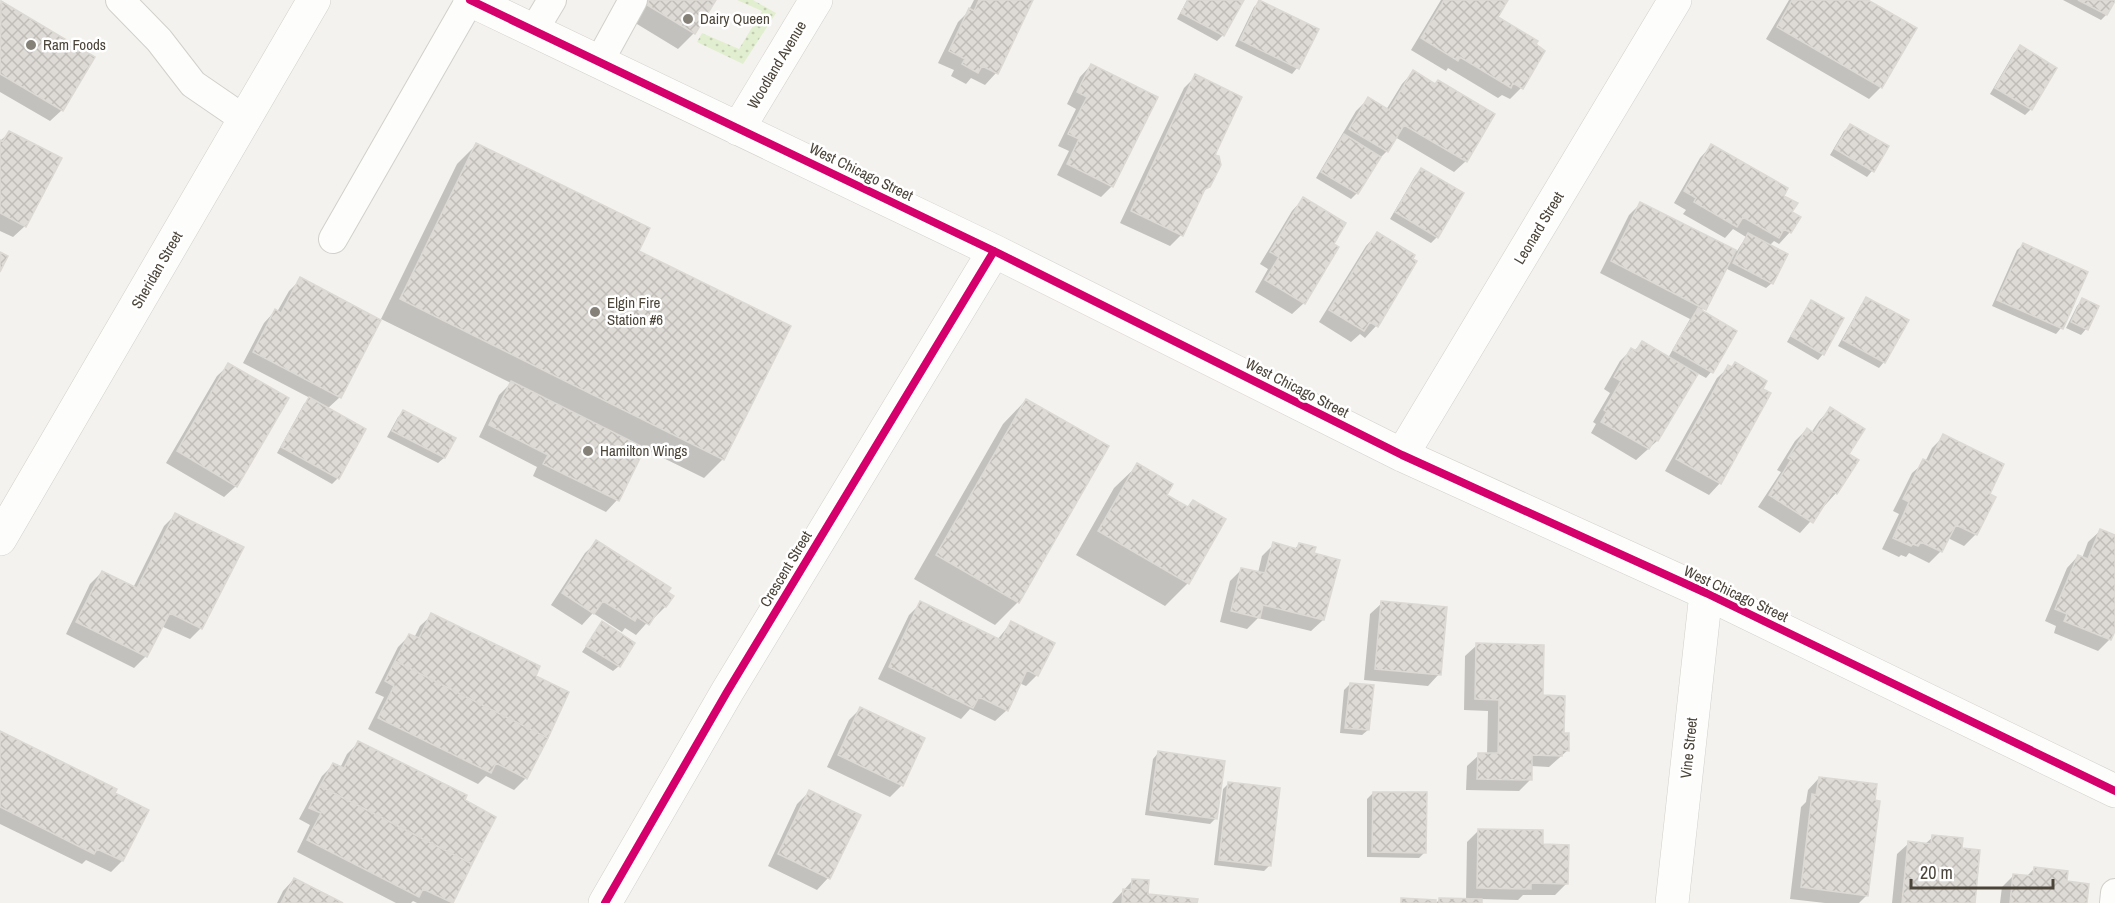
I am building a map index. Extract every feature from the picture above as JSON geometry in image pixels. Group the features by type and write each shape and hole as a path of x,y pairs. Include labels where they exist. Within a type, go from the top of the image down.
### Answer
{"street":[{"name":"Sheridan Street","path":"0,539 314,0"},
{"name":"West Chicago Street","path":"470,0 994,251 1402,455 1706,593 2115,791"},
{"name":"Woodland Avenue","path":"738,129 816,0"},
{"name":"Leonard Street","path":"1402,455 1675,0"},
{"name":"Crescent Street","path":"605,903 727,692 994,251"},
{"name":"Vine Street","path":"1672,903 1706,593"}],"lane":[{"path":"120,0 159,40 193,84 244,119"},
{"path":"333,239 470,0"},
{"path":"534,30 552,0"},
{"path":"599,62 633,0"},
{"path":"2114,903 2115,893"}],"green space":[{"path":"737,0 753,0 776,13 743,64 697,42 702,33 739,49 762,11"}],"building":[{"name":"Dairy Queen","path":"649,0 716,0 695,34 647,5"},
{"path":"979,0 1033,0 998,74 982,66 978,73 962,64 965,59 949,51 969,8 974,11"},
{"path":"1188,0 1244,0 1224,36 1181,13"},
{"path":"1259,0 1319,29 1299,69 1240,40"},
{"path":"1444,0 1508,0 1498,17 1538,41 1536,44 1545,51 1523,89 1513,83 1511,88 1460,57 1458,61 1421,38"},
{"path":"1792,0 1868,0 1917,28 1882,88 1777,27"},
{"path":"2078,0 2115,0 2115,1 2107,15"},
{"path":"1,1 95,57 63,111 0,74"},
{"path":"2020,45 2057,68 2032,110 1995,88"},
{"path":"1091,64 1158,97 1113,187 1067,164 1079,139 1068,134 1087,97 1077,92"},
{"path":"1413,70 1435,84 1438,80 1495,114 1467,162 1404,125 1388,152 1349,129 1368,97 1389,110"},
{"path":"1195,74 1242,97 1215,155 1219,156 1221,165 1210,187 1205,189 1183,236 1131,211"},
{"path":"1850,124 1889,146 1874,172 1835,149"},
{"path":"9,131 62,158 26,227 0,213 0,140 3,141"},
{"path":"1344,134 1381,157 1358,194 1321,172"},
{"name":"Elgin Fire Station #6","path":"476,143 650,228 639,251 791,326 724,460 400,299"},
{"path":"1711,144 1788,188 1784,196 1798,203 1792,212 1801,217 1791,233 1784,229 1779,238 1743,217 1737,227 1694,202 1696,198 1684,191"},
{"path":"1421,168 1464,193 1438,238 1395,212"},
{"path":"1303,197 1346,223 1334,244 1339,247 1305,304 1265,280 1279,257 1270,252"},
{"path":"1640,202 1736,250 1706,310 1611,261"},
{"path":"1377,232 1415,255 1413,259 1417,261 1378,327 1370,322 1364,331 1329,310"},
{"path":"1748,233 1788,254 1773,284 1733,263"},
{"path":"2023,243 2088,272 2063,329 1997,300"},
{"path":"0,252 8,256 0,272"},
{"path":"300,277 381,320 341,398 253,352 275,309 281,313"},
{"path":"1866,297 1909,320 1885,363 1843,340"},
{"path":"2082,298 2099,306 2088,330 2071,322"},
{"path":"1811,300 1844,318 1824,355 1791,336"},
{"path":"1698,308 1737,331 1713,373 1673,350"},
{"path":"1642,341 1698,374 1658,441 1655,439 1649,449 1601,422 1607,412 1604,410 1621,381 1614,377 1631,348 1636,351"},
{"path":"1735,362 1767,381 1763,389 1771,393 1721,484 1676,459 1728,365 1732,367"},
{"path":"228,363 289,398 237,487 177,451"},
{"path":"511,381 645,448 619,501 543,464 548,455 489,425"},
{"path":"309,397 366,429 339,479 281,447"},
{"path":"1026,399 1109,446 1019,603 936,555"},
{"path":"1830,407 1865,429 1849,454 1859,460 1837,494 1833,491 1813,523 1769,495 1791,460 1788,458 1807,428 1814,433"},
{"path":"403,410 456,438 445,458 392,431"},
{"path":"1943,434 2004,464 1990,494 1996,497 1977,535 1956,525 1942,552 1921,542 1918,546 1913,544 1911,546 1893,538 1909,502 1903,499 1923,459 1929,462"},
{"path":"1137,463 1173,484 1167,495 1188,507 1193,500 1226,519 1189,584 1098,531"},
{"path":"175,513 244,547 202,629 170,613 147,657 76,622 102,571 137,588"},
{"path":"2100,529 2115,535 2115,631 2111,640 2064,621 2067,614 2055,609 2078,555 2088,559"},
{"path":"596,540 671,588 668,592 674,596 666,607 662,605 649,625 637,617 635,621 603,601 594,614 562,593"},
{"path":"1273,542 1297,549 1299,543 1316,547 1314,553 1340,560 1324,620 1263,605 1260,618 1231,611 1241,568 1265,573"},
{"path":"920,601 1001,640 1011,621 1055,643 1038,676 1027,670 1008,711 979,697 973,708 889,667"},
{"path":"1381,601 1447,607 1441,675 1375,669"},
{"path":"431,613 540,666 536,676 569,692 548,738 395,661 409,634 419,638"},
{"path":"602,621 635,643 620,667 586,646"},
{"path":"1476,643 1544,645 1543,695 1565,696 1564,733 1569,733 1569,751 1562,750 1562,756 1532,755 1532,780 1477,779 1478,753 1498,753 1499,700 1475,699"},
{"path":"395,661 548,738 527,779 496,763 491,773 378,718 394,686 385,681"},
{"path":"1350,683 1374,685 1369,730 1345,728"},
{"path":"860,707 925,738 903,786 838,755"},
{"path":"0,731 117,789 115,793 149,810 123,861 97,849 94,854 0,807"},
{"path":"358,741 467,795 465,800 496,817 472,864 320,786 333,763 344,768"},
{"path":"1158,751 1225,761 1217,819 1150,810"},
{"path":"1819,777 1877,784 1875,800 1880,801 1868,896 1801,887 1812,794 1816,795"},
{"path":"1228,782 1280,788 1271,866 1219,860"},
{"path":"320,786 472,864 453,903 423,889 419,897 307,840 321,813 309,808"},
{"path":"809,790 861,815 830,879 778,854"},
{"path":"1373,792 1427,792 1426,853 1372,852"},
{"path":"1478,829 1543,830 1543,844 1569,845 1568,884 1531,883 1531,889 1477,888"},
{"path":"1932,835 1963,838 1962,848 1980,850 1975,903 1902,903 1908,841 1931,844"},
{"path":"2034,867 2068,871 2067,881 2089,884 2087,903 2010,903 2013,874 2033,876"},
{"path":"294,878 343,903 281,903"},
{"path":"1132,879 1149,880 1148,894 1198,899 1197,903 1122,903 1123,889 1131,890"},
{"path":"1401,898 1436,900 1436,903 1401,903"},
{"path":"1439,898 1482,899 1482,903 1439,903"}],"cycle path":[{"path":"470,0 994,251 1402,455 1706,593 2115,791"},
{"path":"605,903 727,692 994,251"}],"place":[{"name":"Dairy Queen","path":"688,19"},
{"name":"Ram Foods","path":"31,45"},
{"name":"Elgin Fire Station #6","path":"595,312"},
{"name":"Hamilton Wings","path":"588,451"}]}
